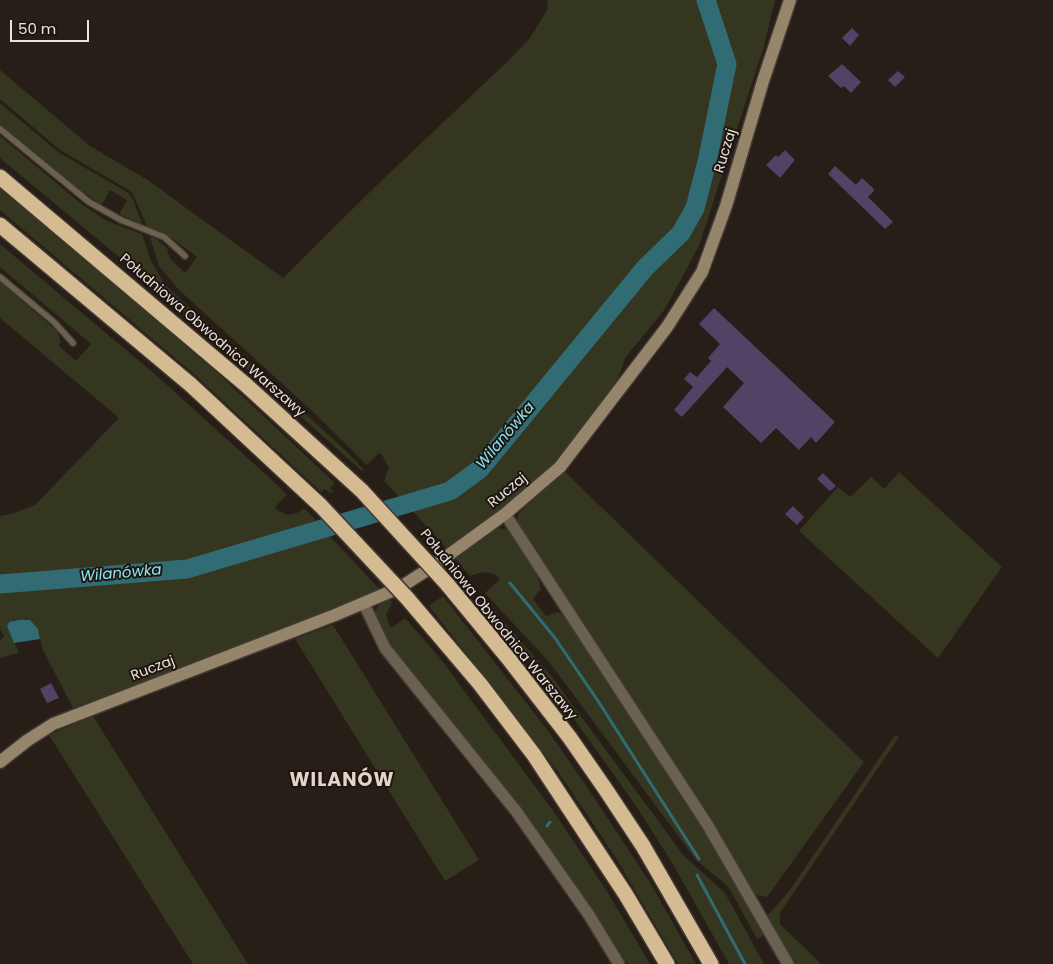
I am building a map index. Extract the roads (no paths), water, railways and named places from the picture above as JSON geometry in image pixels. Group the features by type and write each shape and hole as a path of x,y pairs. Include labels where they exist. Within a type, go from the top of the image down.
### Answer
{"highway":[{"name":"Południowa Obwodnica Warszawy","path":"0,177 246,384 362,491 447,584 570,738 606,790 643,846 710,964"},
{"path":"0,224 191,385 321,506 407,598 480,684 534,756 626,895 667,964"}],"street":[{"name":"Ruczaj","path":"0,762 28,740 53,724 364,604 399,588 432,567 505,514 573,453 691,293 702,272 726,206 763,81 790,0"},
{"path":"505,514 702,816 788,964"},
{"path":"364,604 385,648 516,811 589,915 619,964"}],"lane":[{"path":"0,129 66,186 89,202 121,220 164,237 184,256"},
{"path":"0,276 54,322 73,343"}],"water":[{"path":"30,620 38,629 40,639 14,643 7,626 9,622"}],"waterway":[{"name":"Wilanówka","path":"0,584 187,569 450,491 480,469 645,268 681,233 695,208 707,162 727,64 706,0"},
{"path":"510,583 555,638 598,701 699,859"},
{"path":"547,826 550,822"},
{"path":"697,875 745,964"}],"district":[{"name":"WILANÓW","path":"342,781"}]}
